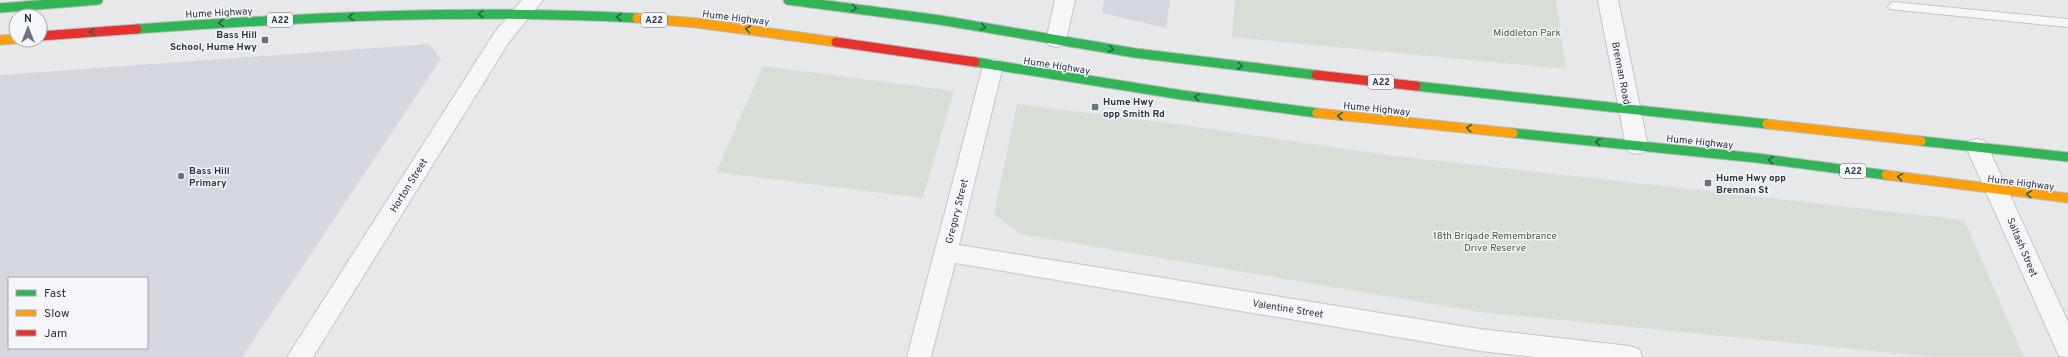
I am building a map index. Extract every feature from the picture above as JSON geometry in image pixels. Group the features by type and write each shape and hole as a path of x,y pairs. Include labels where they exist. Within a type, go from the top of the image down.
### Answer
{"highway":[{"path":"0,8 98,0"},
{"name":"A22","path":"788,0 940,20 1135,53 1229,65 2068,157"},
{"name":"Hume Highway","path":"48,35 236,22 408,15 526,7 604,16 697,23 842,42 1182,95 1317,113 1757,158 1999,191 2068,198"}],"street":[{"path":"1056,40 1065,0"},
{"name":"Brennan Road","path":"1608,0 1637,146"},
{"name":"Horton Street","path":"299,357 502,36 526,7"},
{"name":"Gregory Street","path":"919,357 993,66"},
{"name":"Saltash Street","path":"1977,147 1999,191 2041,291 2068,348"},
{"name":"Valentine Street","path":"946,252 1481,349 1630,357"}],"lane":[{"path":"1894,6 2068,23"}],"shaded area":[{"path":"1104,0 1170,0 1166,28 1102,13"},
{"name":"Bass Hill Primary","path":"429,44 441,59 242,357 0,357 0,75"}],"green space":[{"name":"Middleton Park","path":"1235,0 1556,0 1566,69 1232,37"},
{"path":"763,66 954,91 923,198 716,172"},
{"name":"18th Brigade Remembrance Drive Reserve","path":"1017,104 1190,126 1387,155 1964,220 2024,357 1935,357 1480,312 1020,234 994,214"}],"traffic: fast":[{"path":"0,8 98,0"},
{"path":"788,0 940,20 1135,53 1316,75"},
{"path":"137,29 227,23 407,16 498,15 637,18"},
{"path":"975,62 1182,95 1317,113"},
{"path":"1416,86 1767,124"},
{"path":"1513,133 1757,158 1886,175"},
{"path":"1921,141 2068,157"}],"traffic: slow":[{"path":"637,18 697,23 836,42"},
{"path":"0,40 8,40"},
{"path":"1317,113 1513,133"},
{"path":"1767,124 1921,141"},
{"path":"1886,175 2068,198"}],"traffic: jam":[{"path":"48,35 137,29"},
{"path":"836,42 975,62"},
{"path":"1316,75 1416,86"}],"place":[{"name":"Bass Hill School, Hume Hwy","path":"265,40"},
{"name":"Hume Hwy opp Smith Rd","path":"1095,107"},
{"name":"Bass Hill Primary","path":"181,176"},
{"name":"Hume Hwy opp Brennan St","path":"1708,183"}]}
